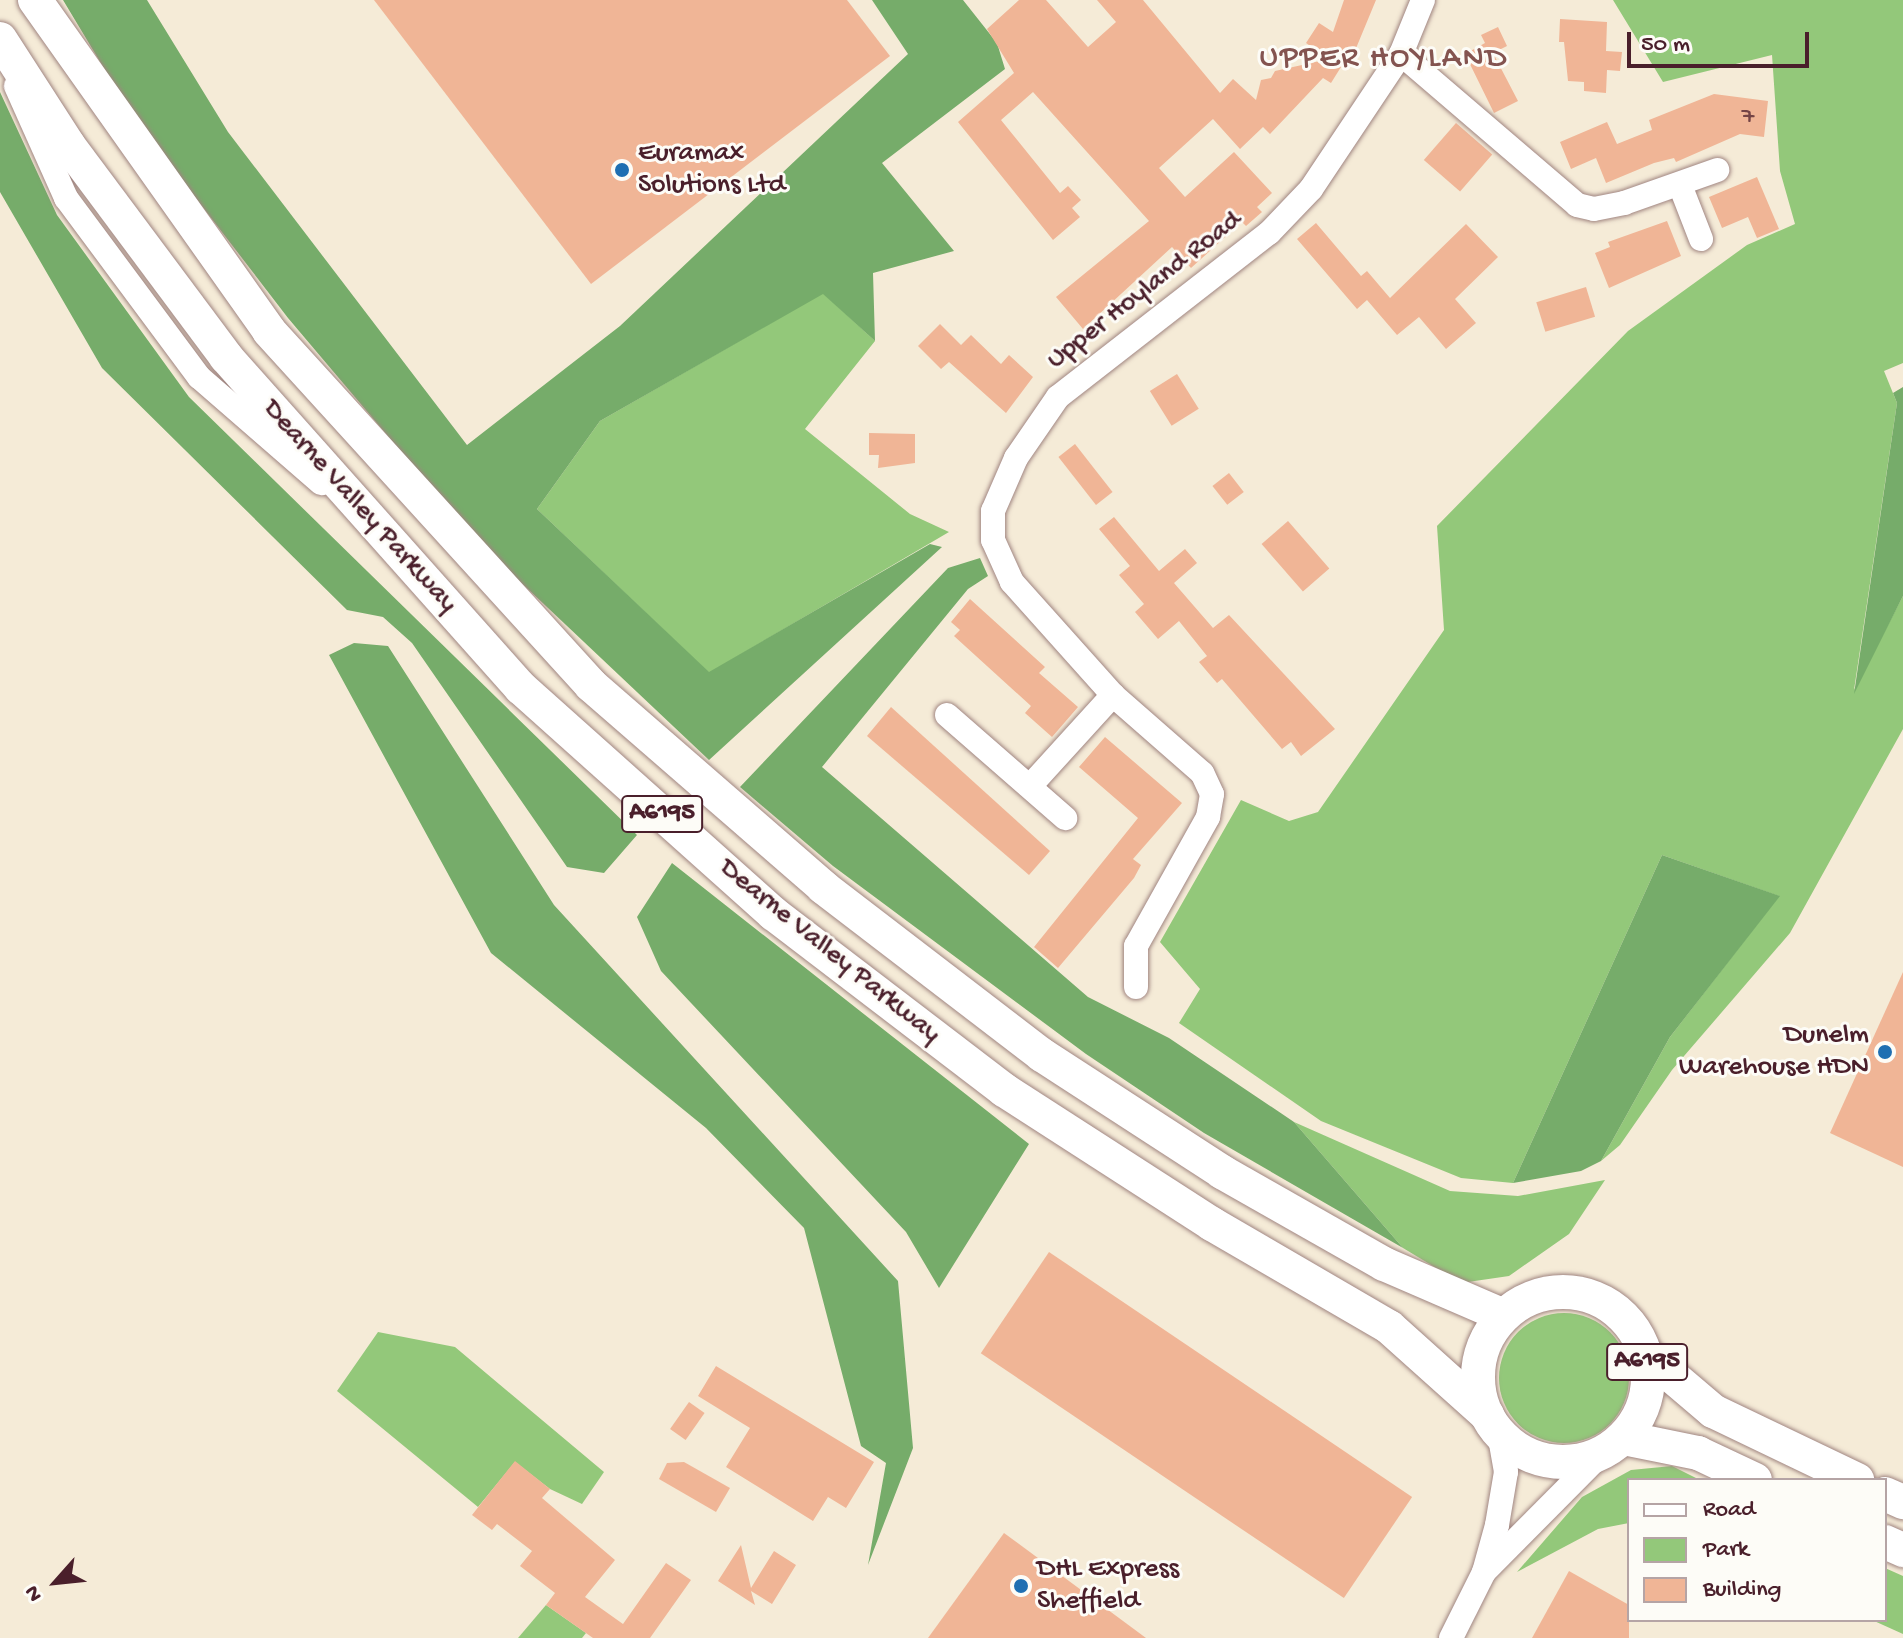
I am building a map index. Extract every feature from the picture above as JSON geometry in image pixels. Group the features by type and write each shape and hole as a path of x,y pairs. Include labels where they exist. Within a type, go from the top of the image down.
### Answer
{"highway":[{"name":"Dearne Valley Parkway","path":"35,0 269,331 591,685 823,887 1042,1055 1222,1172 1384,1264 1502,1315"},
{"name":"Dearne Valley Parkway","path":"0,39 69,146 226,357 377,532 521,688 774,914 1004,1090 1212,1224 1389,1327 1493,1424"},
{"name":"A6195","path":"1502,1315 1542,1294 1568,1291 1594,1296 1635,1329 1646,1354 1646,1399 1612,1446"},
{"path":"1493,1424 1478,1367 1484,1343 1502,1315"},
{"name":"A6195","path":"1646,1354 1713,1411 1853,1478"},
{"name":"A6195","path":"1493,1424 1520,1451 1546,1461 1573,1462 1612,1446 1698,1453 1751,1478"}],"street":[{"name":"Upper Hoyland Road","path":"1136,987 1136,946 1208,817 1212,794 1202,773 1113,695 1012,582 993,540 993,511 1016,458 1058,397 1269,233 1311,189 1401,54 1423,0"},
{"path":"0,52 66,198 199,377 377,532"},
{"path":"1401,54 1577,205 1594,209 1680,185 1717,170"},
{"path":"1680,185 1701,239"},
{"path":"1031,785 1113,695"},
{"path":"947,715 1031,785 1065,818"},
{"path":"1451,1638 1484,1572 1506,1472 1493,1424"},
{"path":"1484,1572 1612,1446"}],"green space":[{"path":"63,0 147,0 228,132 467,445 620,326 908,54 872,0 963,0 997,43 1005,69 882,163 954,251 873,273 875,341 823,294 600,421 537,509 709,672 930,544 942,547 709,760 475,539 288,318 132,115"},
{"path":"1613,0 1903,0 1903,363 1884,371 1897,403 1854,690 1903,596 1903,729 1790,933 1672,1070 1620,1145 1601,1161 1670,1037 1779,896 1662,855 1513,1183 1461,1178 1321,1121 1179,1023 1200,989 1160,942 1241,800 1289,821 1318,812 1444,630 1437,526 1628,331 1747,245 1795,224 1780,171 1772,55 1663,82"},
{"path":"0,92 57,215 189,397 637,835 604,873 567,867 412,643 383,617 347,610 102,368 0,192"},
{"path":"823,293 875,341 805,429 910,514 949,532 709,673 537,509 600,421"},
{"path":"1903,387 1903,596 1854,694 1897,403 1893,393"},
{"path":"980,558 988,576 968,589 822,767 1088,997 1169,1038 1294,1122 1403,1248 1204,1133 1086,1054 833,866 740,787 948,568"},
{"path":"354,643 388,646 554,905 898,1281 913,1448 868,1565 886,1463 861,1446 804,1228 706,1128 491,953 329,655"},
{"path":"1662,855 1780,896 1670,1037 1601,1161 1581,1171 1513,1183"},
{"path":"672,863 1029,1144 939,1288 906,1232 661,971 637,917"},
{"path":"1294,1122 1450,1191 1518,1196 1605,1180 1569,1234 1509,1276 1461,1283 1403,1248"},
{"path":"1564,1313 1589,1318 1610,1332 1624,1353 1629,1378 1624,1403 1610,1424 1589,1438 1564,1443 1539,1438 1518,1424 1504,1403 1499,1378 1504,1353 1518,1332 1539,1318"},
{"path":"378,1332 455,1347 604,1472 582,1504 550,1489 515,1462 478,1507 337,1391"},
{"path":"1672,1466 1696,1478 1627,1478 1627,1523 1598,1529 1517,1572 1582,1497 1631,1470"},
{"path":"1887,1569 1903,1576 1903,1634 1876,1622 1887,1622"},
{"path":"546,1605 586,1633 582,1638 518,1638"}],"building":[{"name":"Euramax Solutions Ltd","path":"374,0 847,0 890,56 591,284"},
{"path":"1019,0 1046,0 1088,47 1116,22 1097,0 1143,0 1220,93 1233,79 1256,100 1261,80 1271,78 1275,71 1329,59 1306,43 1319,23 1333,32 1344,0 1376,0 1347,70 1341,67 1331,83 1323,78 1270,134 1263,127 1240,149 1213,119 1159,168 1185,197 1234,152 1272,193 1257,207 1262,212 1246,226 1242,222 1191,268 1172,247 1083,329 1056,297 1149,221 1033,92 1001,120 1060,193 1068,186 1081,200 1072,208 1080,217 1053,240 958,122 1014,73 987,29"},
{"path":"1560,19 1607,22 1606,51 1622,52 1620,71 1607,70 1606,93 1584,91 1584,82 1568,81 1564,42 1559,42"},
{"path":"1498,27 1507,46 1493,53 1518,101 1494,113 1465,54 1485,43 1481,35"},
{"path":"1714,94 1768,101 1764,137 1740,134 1676,162 1674,158 1654,163 1606,183 1596,158 1571,169 1560,142 1607,122 1617,144 1652,130 1649,120"},
{"path":"1456,123 1492,154 1460,191 1424,160"},
{"path":"1757,177 1779,229 1757,238 1748,217 1722,228 1709,197"},
{"path":"1667,221 1681,256 1609,288 1595,253 1610,247 1608,242"},
{"path":"1316,223 1361,276 1367,271 1390,298 1466,224 1498,257 1455,299 1476,323 1446,349 1419,317 1397,335 1367,300 1357,309 1297,239"},
{"path":"1586,287 1595,317 1545,332 1536,302"},
{"path":"940,324 961,345 971,335 1001,364 1009,355 1033,377 1006,413 949,362 941,369 918,346"},
{"path":"1177,374 1199,409 1172,426 1150,391"},
{"path":"869,433 915,434 915,463 878,468 879,455 869,455"},
{"path":"1075,444 1113,492 1096,505 1058,457"},
{"path":"1229,473 1244,492 1227,505 1212,486"},
{"path":"1114,517 1159,571 1185,549 1197,563 1174,583 1213,628 1229,615 1335,729 1301,756 1291,742 1282,749 1222,679 1217,683 1199,662 1207,656 1179,621 1158,639 1135,612 1144,604 1119,575 1130,566 1099,529"},
{"path":"1288,521 1329,569 1303,592 1262,544"},
{"path":"970,599 1045,667 1039,673 1078,707 1052,737 1025,713 1031,706 954,636 960,630 951,622"},
{"path":"891,707 1050,851 1029,875 867,736"},
{"path":"1105,737 1182,803 1133,859 1141,865 1134,878 1058,968 1034,947 1138,818 1079,767"},
{"name":"Dunelm Warehouse HDN","path":"1903,972 1903,1167 1830,1133"},
{"path":"1049,1252 1412,1497 1344,1598 981,1353"},
{"path":"716,1366 874,1462 846,1508 828,1497 813,1521 726,1467 750,1428 698,1396"},
{"path":"689,1402 705,1413 686,1440 670,1429"},
{"path":"515,1461 550,1489 542,1498 615,1560 585,1597 623,1624 666,1563 691,1580 650,1638 593,1638 546,1605 555,1593 520,1566 532,1551 497,1524 492,1530 472,1515"},
{"path":"684,1462 730,1488 716,1512 659,1479 667,1463"},
{"name":"DHL Express Sheffield","path":"1004,1533 1146,1638 928,1638"},
{"path":"741,1545 751,1588 774,1551 796,1565 772,1604 751,1591 755,1605 718,1581"},
{"path":"1569,1571 1627,1604 1629,1638 1532,1638"}],"place":[{"name":"Euramax Solutions Ltd","path":"622,170"},
{"name":"Dunelm Warehouse HDN","path":"1885,1052"},
{"name":"DHL Express Sheffield","path":"1021,1586"}],"district":[{"name":"UPPER HOYLAND","path":"1384,59"}]}
